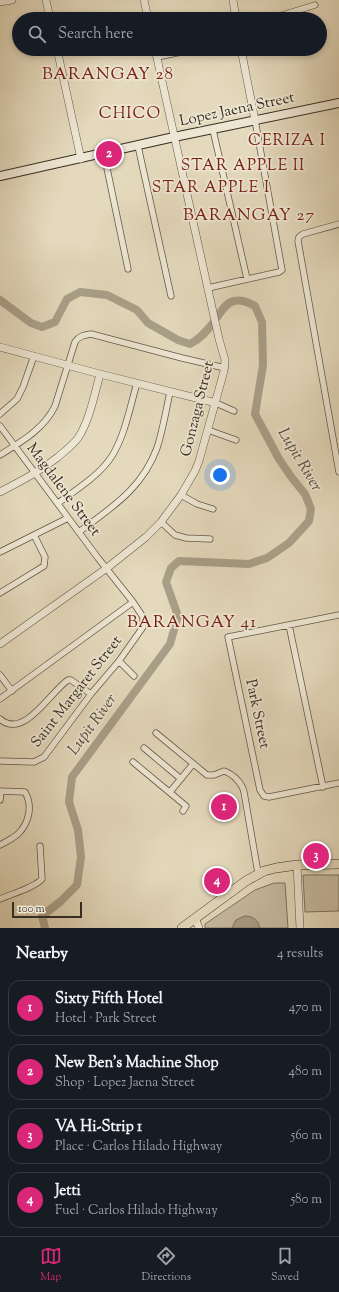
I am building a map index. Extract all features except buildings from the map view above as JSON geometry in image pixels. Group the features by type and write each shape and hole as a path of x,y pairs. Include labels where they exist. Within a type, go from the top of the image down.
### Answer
{"main road":[{"name":"Lopez Jaena Street","path":"0,176 104,154 174,137 339,103"},
{"path":"182,928 258,873 270,869 297,865 339,864"}],"street":[{"path":"0,2 12,0"},
{"path":"46,0 49,12"},
{"path":"144,0 147,12"},
{"path":"232,0 235,12"},
{"path":"293,12 316,5"},
{"path":"59,56 81,159"},
{"path":"157,57 162,56"},
{"path":"208,288 279,272 282,270 242,56"},
{"name":"Gonzaga Street","path":"0,644 107,568 146,537 161,522 181,495 195,471 216,403 225,368 224,355 219,339 157,57"},
{"path":"213,130 247,279"},
{"path":"138,146 170,296"},
{"path":"104,154 128,269"},
{"path":"339,224 303,234 299,236 298,241 339,472"},
{"path":"0,455 33,433 52,414 72,348 78,338 83,335 91,334 225,368"},
{"path":"0,347 216,403 234,411"},
{"path":"0,414 17,399 34,356"},
{"path":"0,492 35,474 67,450 78,438 89,413 100,374"},
{"path":"58,503 96,475 112,457 122,435 138,383"},
{"path":"79,532 119,502 133,489 145,471 156,449 170,392"},
{"name":"Magdalene Street","path":"0,426 107,568"},
{"path":"208,430 236,440"},
{"path":"181,495 197,504 213,509"},
{"path":"0,552 68,518"},
{"path":"161,522 175,536 210,539"},
{"path":"0,593 44,566 45,557 34,535"},
{"name":"Saint Margaret Street","path":"0,761 34,762 44,757 91,694 119,661 143,627 143,617 107,568"},
{"path":"0,699 133,602"},
{"path":"339,615 289,625 323,787 339,783"},
{"name":"Park Street","path":"289,625 228,637 260,790 264,796 269,797 323,787"},
{"path":"119,661 134,676"},
{"path":"0,675 12,691"},
{"path":"0,719 6,723 16,724 28,719 68,680 71,680 91,694"},
{"path":"156,733 204,773 210,776 224,770 242,785 258,873"},
{"path":"144,748 181,778"},
{"path":"133,762 186,806 182,811"},
{"path":"170,792 193,764"},
{"path":"0,800 0,791 26,792 30,804 28,820 19,833 0,845"},
{"path":"0,899 39,882 42,879 40,846"},
{"path":"297,865 300,928"},
{"path":"195,918 199,928"}],"shaded area":[{"path":"303,875 339,875 339,911 305,912"},
{"path":"274,883 285,883 288,928 205,928 205,924 255,890"},
{"path":"245,916 255,919 260,928 232,928 236,920"}],"waterway":[{"name":"Lupit River","path":"0,300 31,323 42,327 55,322 67,299 80,292 107,295 137,310 148,323 178,340 190,344 197,340 205,332 230,302 243,301 255,306 262,322 263,365 255,414 279,459 305,494 311,509 309,521 289,543 267,558 249,564 179,561 171,568 166,582 178,616 170,644 72,777 69,802 78,830 81,857 77,885 61,901 42,916 45,928"}],"place":[{"name":"New Ben's Machine Shop","path":"109,154"},
{"name":"Sixty Fifth Hotel","path":"224,807"},
{"name":"VA Hi-Strip 1","path":"316,856"},
{"name":"Jetti","path":"217,881"}],"district":[{"name":"BARANGAY 28","path":"108,75"},
{"name":"CHICO","path":"130,114"},
{"name":"CERIZA I","path":"287,141"},
{"name":"STAR APPLE II","path":"243,166"},
{"name":"STAR APPLE I","path":"211,188"},
{"name":"BARANGAY 27","path":"249,216"},
{"name":"BARANGAY 41","path":"192,623"}]}
